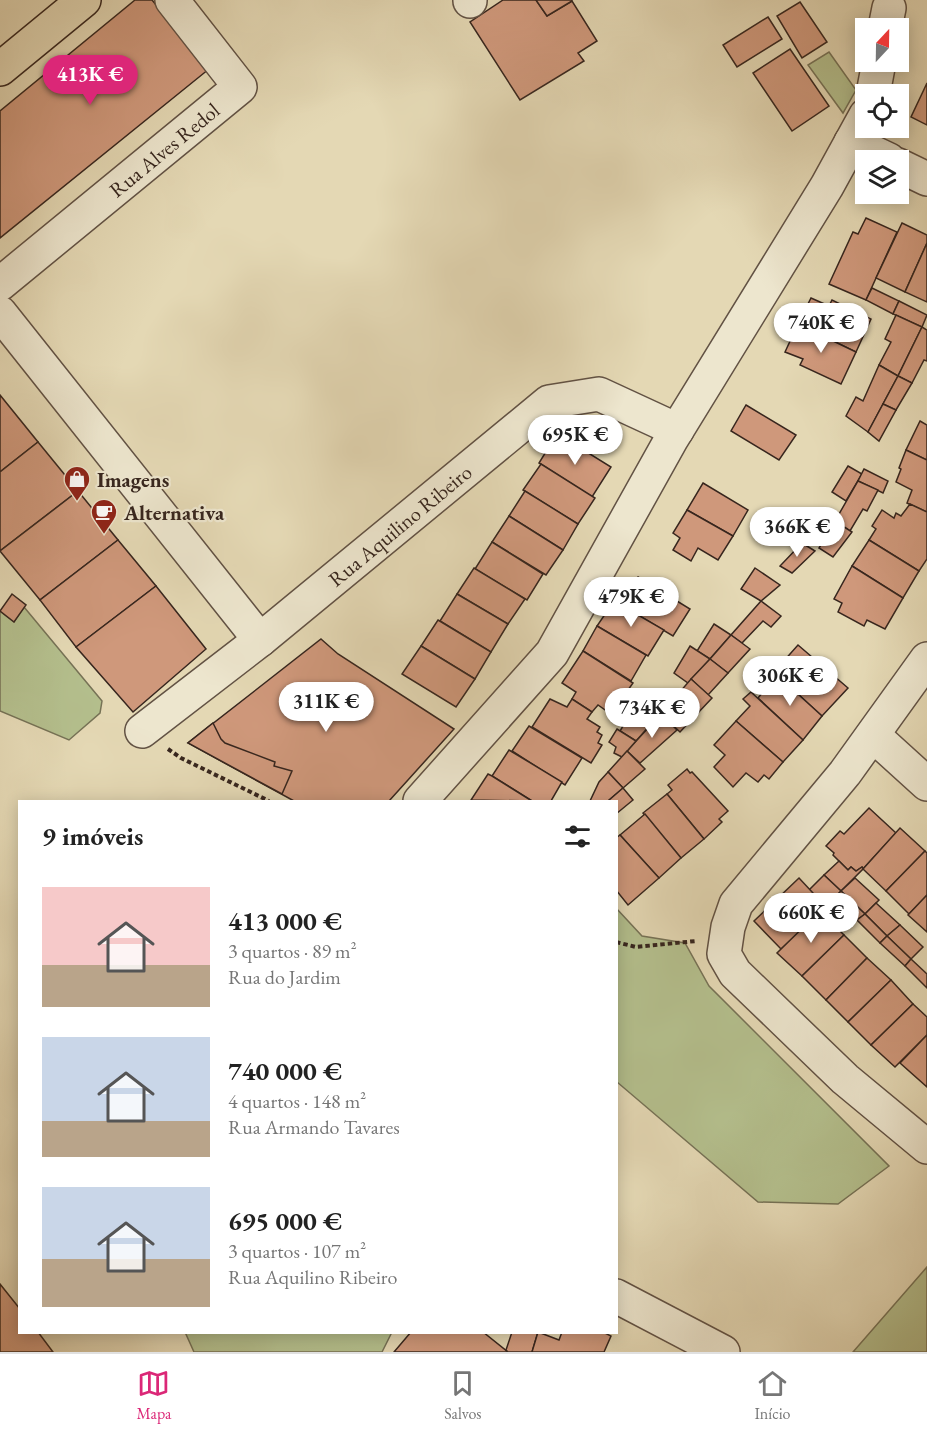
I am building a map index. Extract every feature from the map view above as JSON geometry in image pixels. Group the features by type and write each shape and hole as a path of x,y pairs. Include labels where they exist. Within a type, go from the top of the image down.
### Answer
{"main road":[{"path":"0,69 84,0"}],"street":[{"name":"Rua Alves Redol","path":"0,284 240,87 172,0"},
{"path":"421,800 552,653 677,430 827,186 855,136"},
{"path":"868,138 879,150"},
{"path":"909,170 927,179"},
{"path":"0,313 260,640"},
{"name":"Rua Aquilino Ribeiro","path":"142,730 260,640 549,402 599,394 677,430"},
{"path":"927,659 831,790 736,904 723,954 735,973 845,1079 927,1146"},
{"path":"873,735 927,784"},
{"path":"618,1297 723,1352"}],"path":[{"path":"142,730 181,758 267,800"},
{"path":"618,942 636,947 726,938"}],"green space":[{"path":"829,52 855,89 843,113 808,65"},
{"path":"24,607 102,701 100,713 69,740 0,711 0,611 14,622"},
{"path":"618,910 642,936 685,943 709,986 889,1166 838,1204 758,1202 618,1083"},
{"path":"927,1267 927,1352 853,1352"},
{"path":"186,1334 391,1334 382,1352 194,1352"}],"building":[{"path":"135,0 152,0 209,69 0,238 0,111"},
{"path":"503,0 536,0 547,16 572,1 597,41 578,53 584,61 520,100 470,22"},
{"path":"536,0 571,0 572,1 547,16"},
{"path":"800,2 827,42 802,58 777,16"},
{"path":"768,17 782,39 737,67 723,45"},
{"path":"790,49 829,106 792,131 753,73"},
{"path":"927,83 927,125 911,117"},
{"path":"866,218 897,232 866,300 829,284 853,232 858,234"},
{"path":"902,223 927,235 927,243 905,292 876,278"},
{"path":"927,243 927,302 905,292"},
{"path":"872,288 899,301 893,314 866,300"},
{"path":"811,298 829,306 832,300 871,319 856,352 798,324"},
{"path":"899,301 927,315 922,327 893,314"},
{"path":"896,315 922,327 898,376 879,365 891,342 885,339"},
{"path":"798,324 856,352 841,384 800,365 803,359 785,352"},
{"path":"922,327 927,330 927,361 924,360 912,383 898,376"},
{"path":"879,365 898,376 868,432 846,416 856,397 863,401"},
{"path":"898,376 912,383 896,410 883,404"},
{"path":"0,395 38,442 0,472"},
{"path":"883,404 896,410 879,441 868,432"},
{"path":"746,405 796,435 779,460 731,431"},
{"path":"920,421 927,425 927,460 906,450"},
{"path":"555,437 572,447 574,444 611,467 592,497 539,463"},
{"path":"38,442 78,491 0,551 0,472"},
{"path":"906,450 927,460 927,512 907,503 912,490 896,482"},
{"path":"541,464 595,498 578,524 523,490"},
{"path":"848,466 862,474 846,501 832,492"},
{"path":"864,469 888,481 883,493 858,481"},
{"path":"858,481 878,490 867,511 863,509 850,531 835,521"},
{"path":"703,483 748,510 733,536 687,510"},
{"path":"78,491 118,540 40,600 0,551"},
{"path":"525,491 578,524 563,550 509,516"},
{"path":"910,504 927,512 927,559 919,571 869,540 876,529 872,526 882,510 894,518 896,513 901,516"},
{"path":"687,510 733,536 718,560 698,548 691,561 673,550 680,538 673,533"},
{"path":"509,516 563,550 546,575 492,542"},
{"path":"835,521 852,532 833,557 819,548"},
{"path":"118,540 156,586 76,647 40,600"},
{"path":"869,540 919,571 903,598 852,566"},
{"path":"492,542 543,574 527,600 475,569"},
{"path":"802,543 815,551 792,573 780,566"},
{"path":"852,566 903,598 885,629 867,620 864,626 838,612 842,603 834,599"},
{"path":"474,568 525,599 508,624 457,594"},
{"path":"755,568 780,585 761,601 741,589"},
{"path":"638,577 690,609 673,636 621,605"},
{"path":"156,586 206,649 133,712 76,647"},
{"path":"12,594 26,605 14,622 0,611"},
{"path":"457,594 508,624 491,652 440,621"},
{"path":"614,601 664,630 648,656 597,626"},
{"path":"761,601 781,616 771,627 763,621 742,643 731,635"},
{"path":"438,620 491,652 475,679 421,646"},
{"path":"714,624 731,635 710,659 697,651"},
{"path":"597,626 646,655 631,681 583,651"},
{"path":"731,635 750,649 728,673 710,659"},
{"path":"321,639 338,654 454,729 390,800 292,800 188,743"},
{"path":"798,645 848,688 822,716 774,672"},
{"path":"421,646 475,679 456,707 402,674"},
{"path":"690,646 710,659 688,683 674,673"},
{"path":"583,651 633,683 628,690 635,694 618,719 598,705 592,712 572,699 576,692 562,683"},
{"path":"710,659 728,673 708,695 691,679"},
{"path":"777,675 822,716 803,740 758,698"},
{"path":"691,679 712,698 680,732 661,714"},
{"path":"644,691 668,705 636,741 620,731"},
{"path":"751,692 803,740 783,762 736,721 750,706 743,699"},
{"path":"550,699 567,707 572,699 592,712 587,719 600,727 597,732 602,735 598,743 602,745 591,763 532,727"},
{"path":"661,714 677,730 640,763 627,751"},
{"path":"736,721 783,762 769,779 764,775 758,782 746,773 733,787 714,767 725,755 714,745"},
{"path":"213,723 225,743 275,762 274,766 292,771 282,794 188,743"},
{"path":"529,726 582,758 565,785 512,751"},
{"path":"617,729 636,741 622,757 614,753 616,747 609,742"},
{"path":"509,750 562,782 552,800 530,800 492,776"},
{"path":"627,751 645,769 623,788 608,772"},
{"path":"687,769 728,811 719,819 722,822 704,839 667,794 672,790 668,785"},
{"path":"608,772 623,788 609,800 590,800 599,782"},
{"path":"488,774 530,800 471,800"},
{"path":"623,788 633,800 618,812 618,800 609,800"},
{"path":"667,794 704,839 681,858 643,813"},
{"path":"869,808 896,833 863,869 862,867 856,871 851,867 848,870 826,846 840,831 844,834"},
{"path":"645,814 681,858 659,878 620,835"},
{"path":"900,828 925,851 886,891 863,869"},
{"path":"620,835 659,878 628,905 618,892 618,836"},
{"path":"925,851 927,853 927,895 909,914 886,891"},
{"path":"839,861 848,870 851,867 856,871 862,867 863,869 841,891 824,875"},
{"path":"824,875 841,891 826,907 809,890"},
{"path":"799,878 826,907 781,949 754,921"},
{"path":"855,878 879,900 865,914 841,891"},
{"path":"841,891 865,914 857,920 834,898"},
{"path":"927,895 927,932 908,915"},
{"path":"876,903 900,925 887,936 865,914"},
{"path":"820,911 844,935 802,976 777,953"},
{"path":"865,914 887,936 880,943 857,920"},
{"path":"900,925 923,947 911,959 887,936"},
{"path":"844,935 867,958 826,1000 802,976"},
{"path":"887,936 911,959 905,966 880,943"},
{"path":"867,958 891,980 848,1022 826,1000"},
{"path":"911,959 927,974 927,988 905,966"},
{"path":"891,980 913,1004 871,1045 848,1022"},
{"path":"913,1004 927,1017 927,1035 895,1067 871,1045"},
{"path":"927,1035 927,1087 900,1063"},
{"path":"0,1284 18,1306 18,1334 40,1334 53,1352 0,1352"},
{"path":"409,1334 486,1334 508,1352 394,1352"},
{"path":"511,1334 537,1334 532,1352 508,1352 506,1350"},
{"path":"537,1334 559,1340 561,1334 607,1334 611,1336 604,1352 532,1352"}],"place":[{"name":"Imagens","path":"77,502"},
{"name":"Alternativa","path":"104,535"}]}
